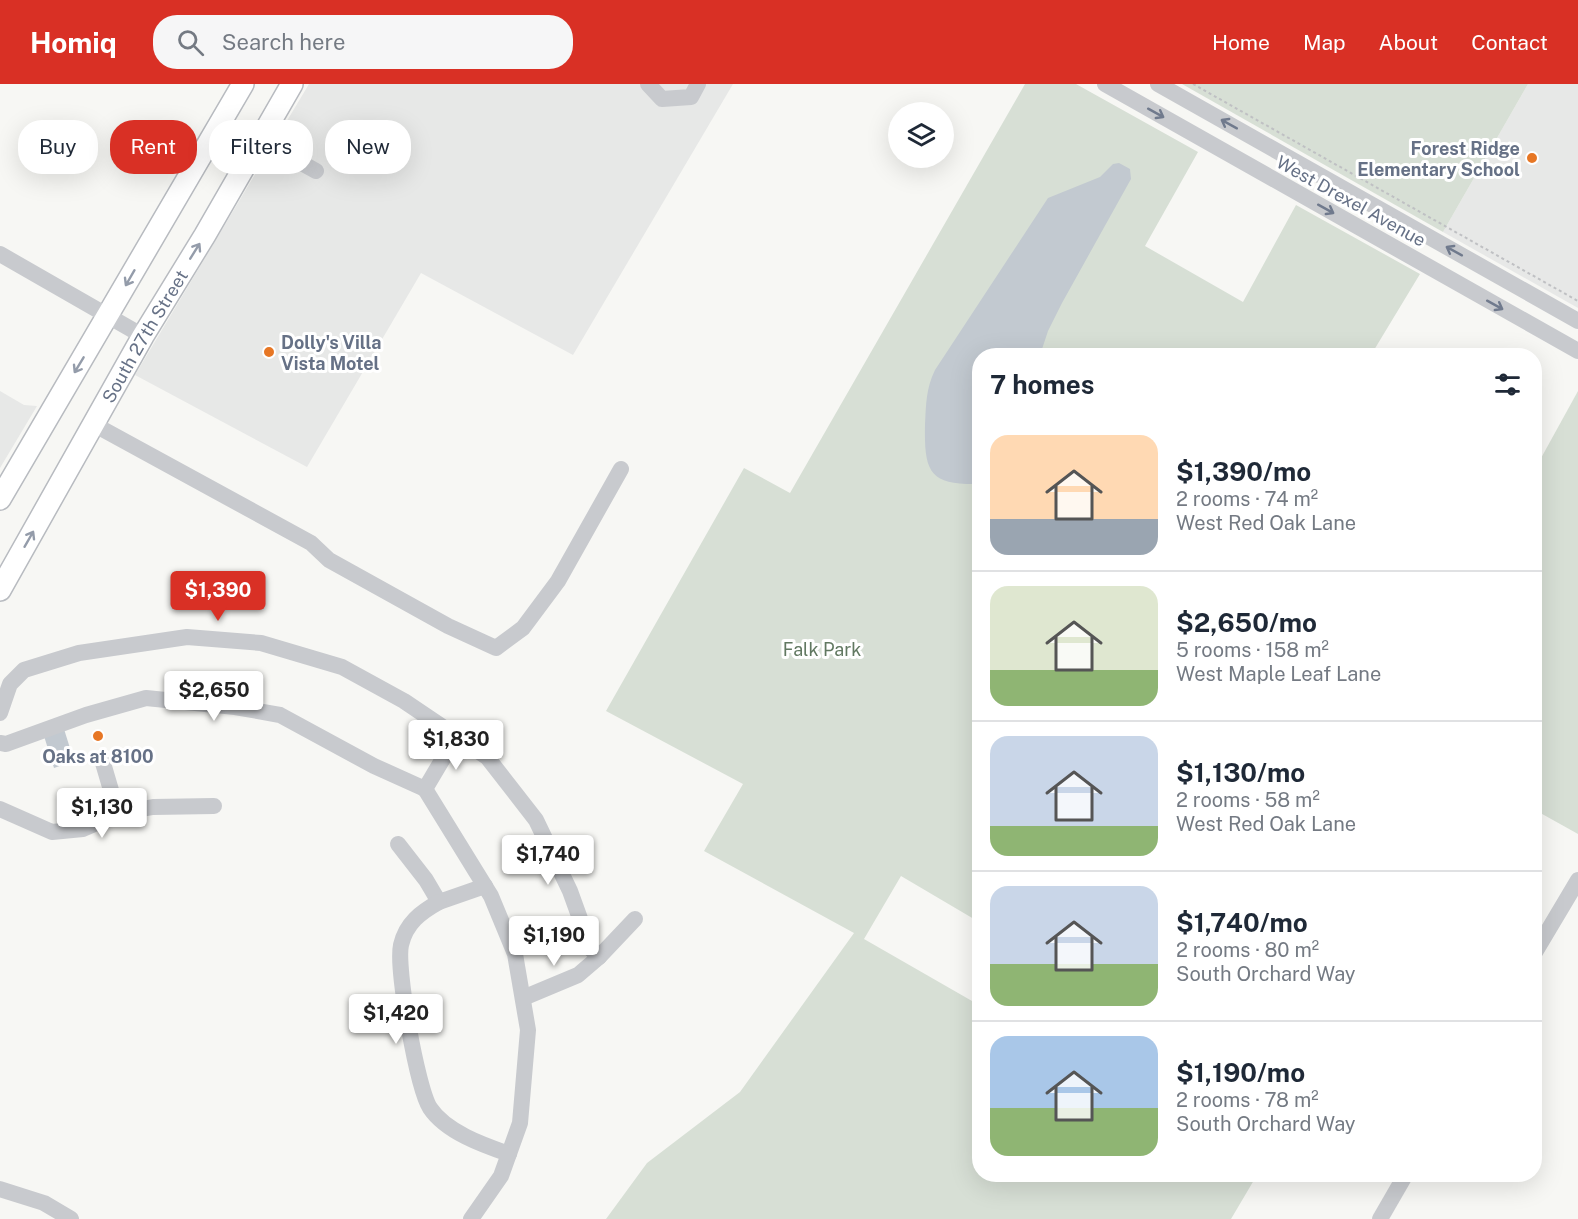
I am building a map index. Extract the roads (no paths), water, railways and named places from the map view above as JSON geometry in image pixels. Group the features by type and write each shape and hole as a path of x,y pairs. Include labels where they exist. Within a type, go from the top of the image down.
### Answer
{"main road":[{"path":"0,499 243,84"},
{"name":"South 27th Street","path":"271,120 289,87"},
{"name":"South 27th Street","path":"0,590 143,336 240,174"}],"street":[{"path":"648,84 662,99 691,97 698,84"},
{"name":"West Drexel Avenue","path":"1105,84 1578,351"},
{"name":"West Drexel Avenue","path":"1158,84 1578,321"},
{"path":"1254,168 1267,146"},
{"path":"0,254 143,336"},
{"path":"94,425 311,543 329,560 349,572 448,626 496,648 523,628 558,581 621,469"},
{"path":"0,714 10,684 24,670 79,653 187,637 261,643 342,667 457,735 487,757 536,820 570,891 591,949 599,957"},
{"path":"0,743 6,744 86,715 146,698 235,707 280,715 374,766 425,789 485,886 515,954 528,1030 520,1123 501,1176 471,1219"},
{"path":"425,789 457,735"},
{"path":"103,763 118,814"},
{"path":"0,809 52,832 83,829 118,814 153,807 214,806"},
{"path":"398,844 426,880 439,902"},
{"path":"1542,941 1578,880"},
{"path":"485,886 439,902 419,914 407,929 399,962 419,1073 430,1108 447,1124 470,1138 509,1154"},
{"path":"523,998 578,975 599,957 635,919"},
{"path":"1380,1219 1401,1182"},
{"path":"0,1189 44,1203 71,1219"}],"place":[{"name":"Forest Ridge Elementary School","path":"1532,158"},
{"name":"Dolly's Villa Vista Motel","path":"269,352"},
{"name":"Oaks at 8100","path":"98,736"}],"park label":[{"name":"Falk Park","path":"822,649"}]}
